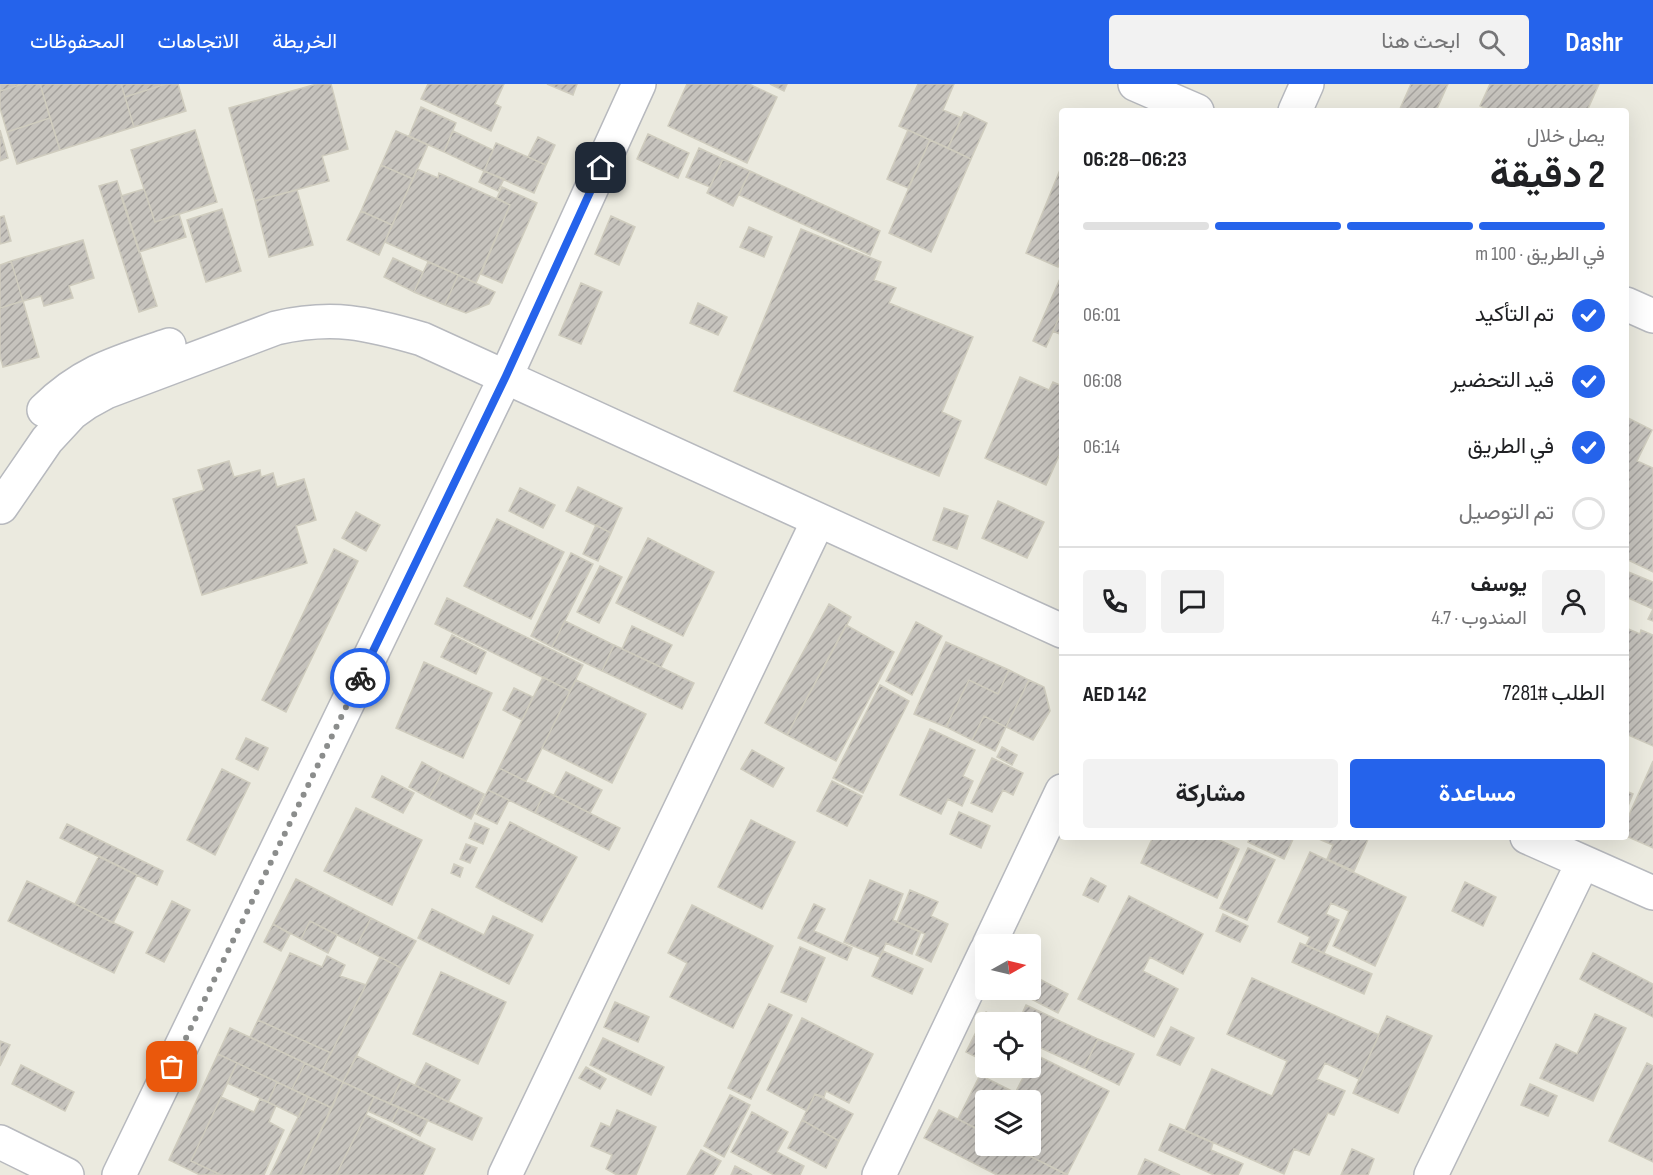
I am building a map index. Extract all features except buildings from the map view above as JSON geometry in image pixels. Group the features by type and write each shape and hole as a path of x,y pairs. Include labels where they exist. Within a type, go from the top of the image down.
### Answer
{"street":[{"path":"119,1175 506,376 639,84"},
{"path":"1135,84 1190,108"},
{"path":"1296,108 1307,84"},
{"path":"1,508 16,453 28,431 42,412 78,381 99,369 188,350 275,308 303,302 331,301 359,306 386,315 422,339 1059,630"},
{"path":"1629,305 1653,316"},
{"path":"506,1175 818,521"},
{"path":"994,934 1059,797"},
{"path":"1534,840 1653,893"},
{"path":"1431,1175 1583,861"},
{"path":"879,1175 975,974"},
{"path":"0,1142 67,1175"}],"way so far":[{"path":"172,1067 360,678"}],"route":[{"path":"360,678 506,376 601,168"}]}
